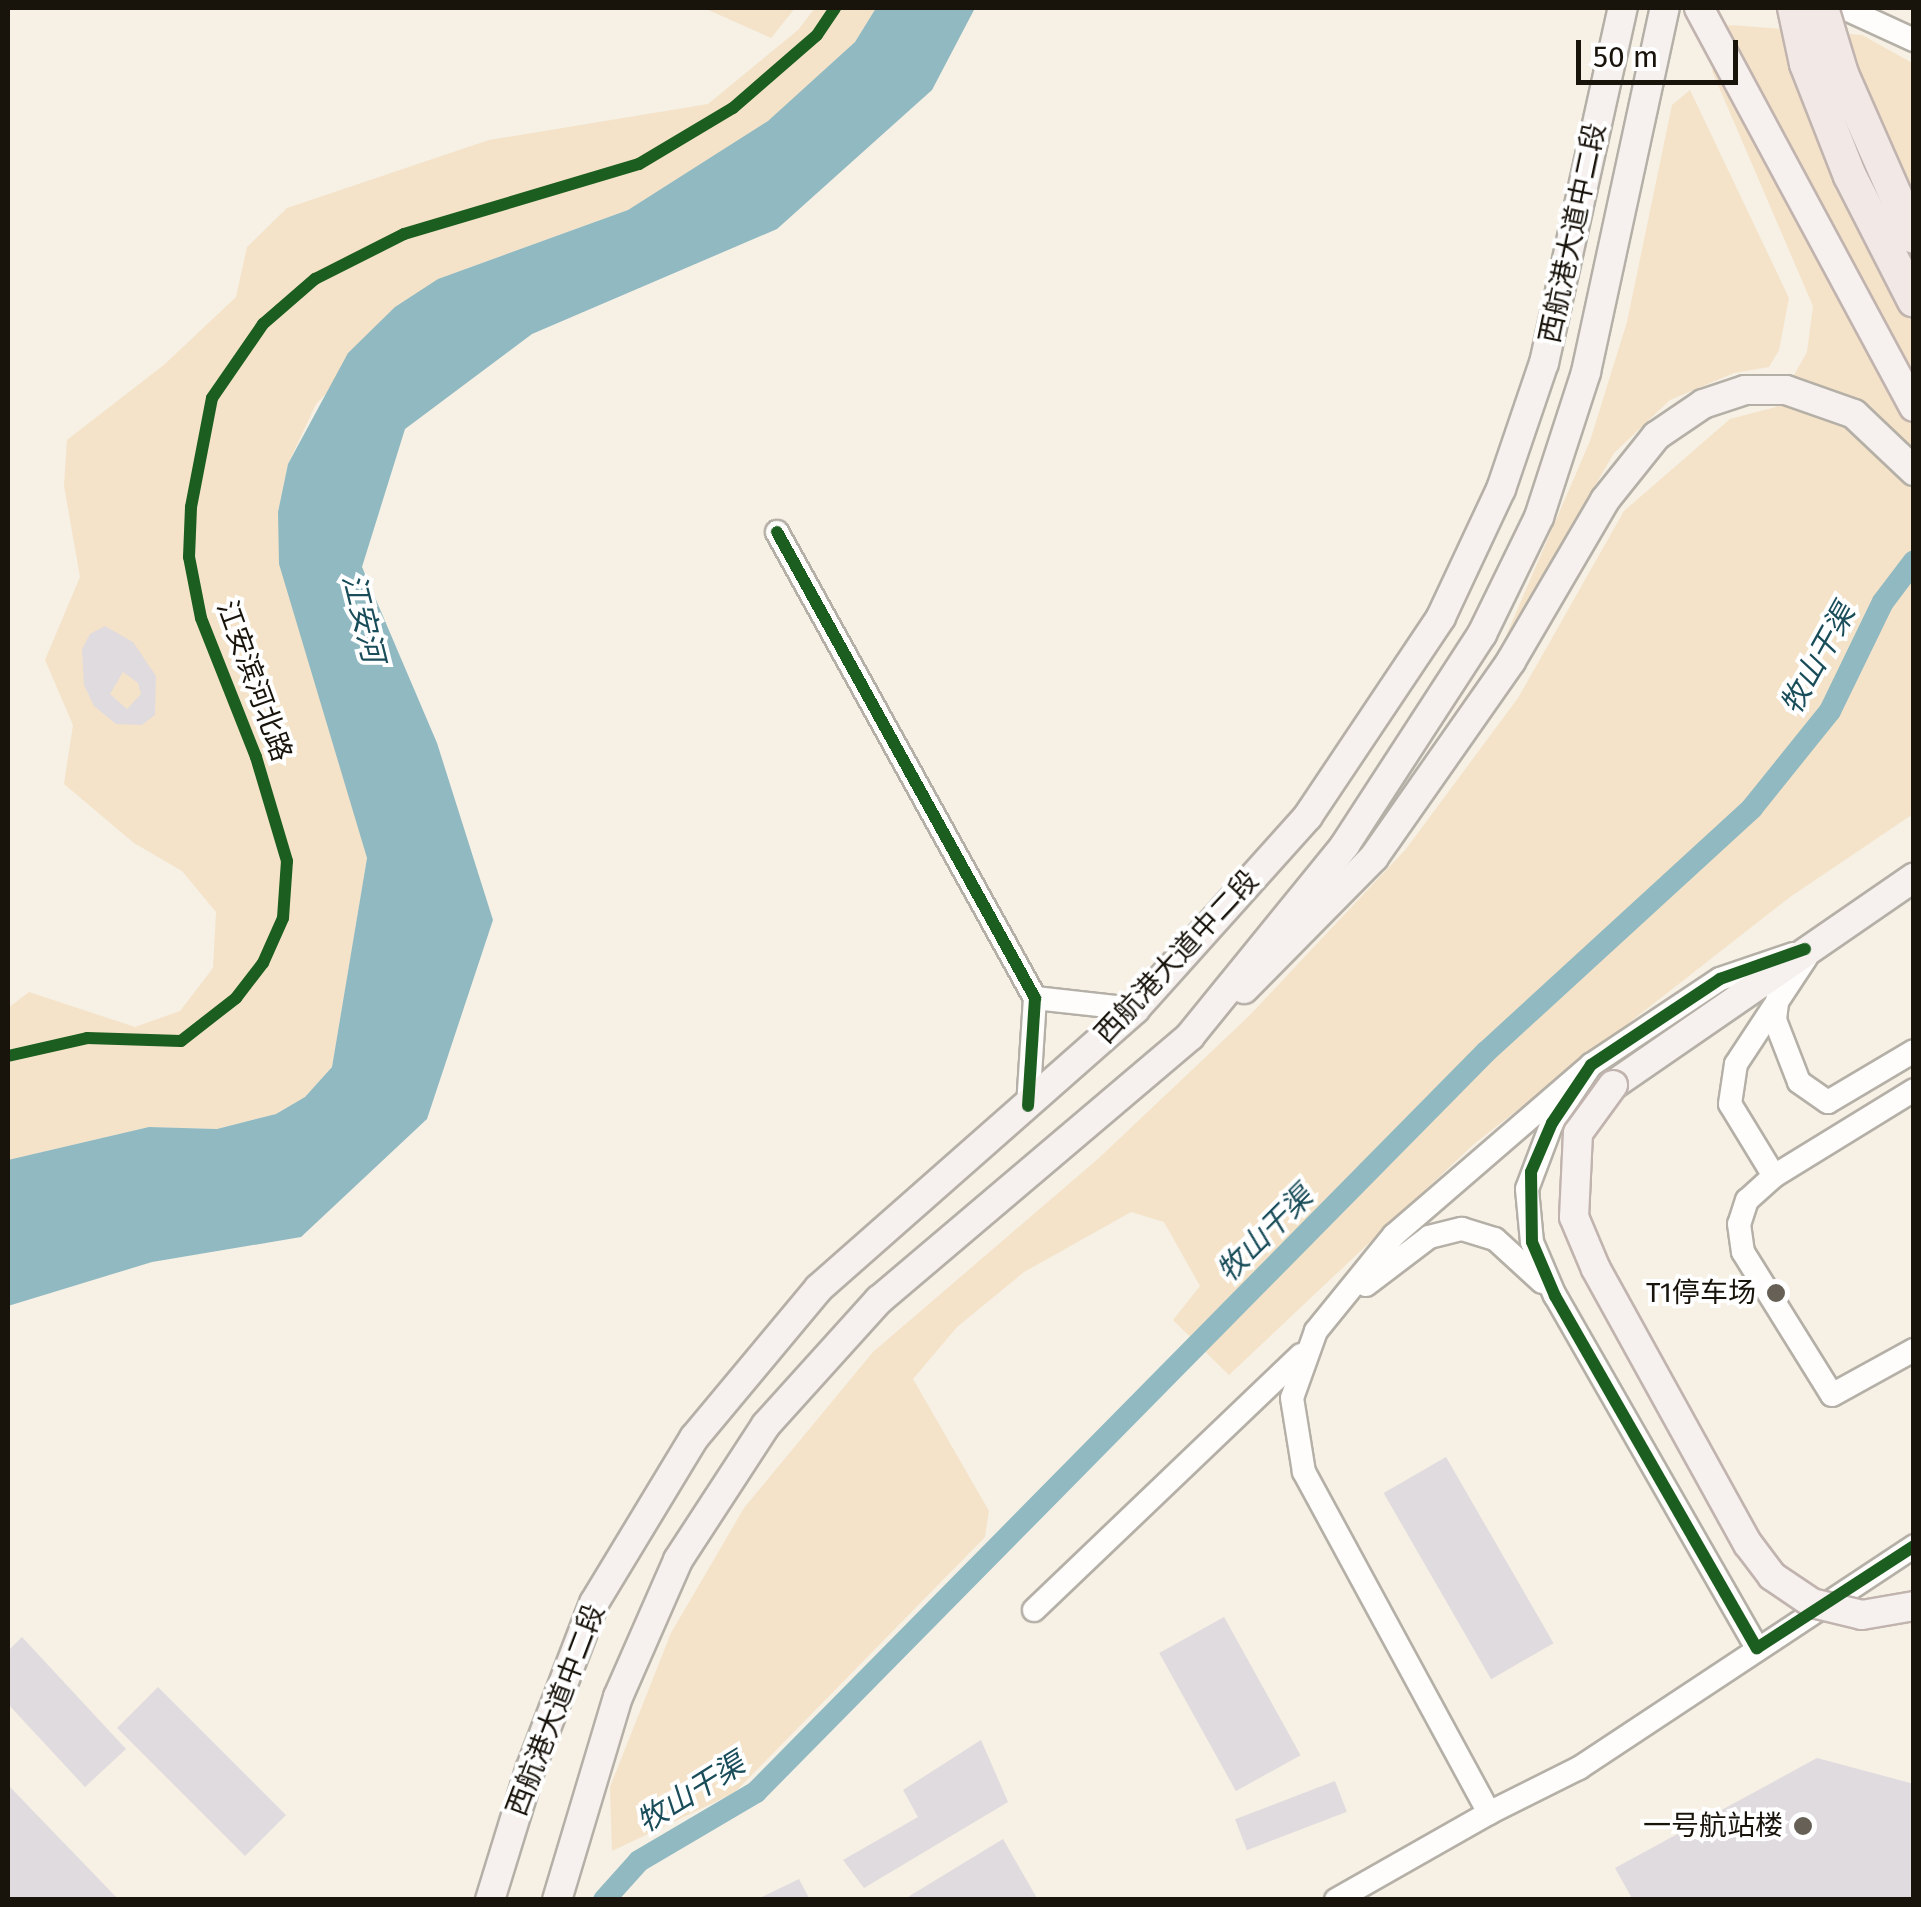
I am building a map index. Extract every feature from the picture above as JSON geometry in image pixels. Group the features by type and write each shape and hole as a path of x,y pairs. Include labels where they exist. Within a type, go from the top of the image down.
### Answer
{"highway":[{"path":"1794,8 1806,64 1850,176 1914,301"},
{"path":"1822,8 1842,74 1914,237"}],"main road":[{"name":"西航港大道中二段","path":"490,1900 594,1603 694,1438 819,1288 1135,1009 1308,816 1441,618 1501,489 1544,364 1623,8"},
{"name":"西航港大道中二段","path":"557,1900 618,1697 670,1577 766,1425 879,1300 1190,1036 1345,845 1482,634 1538,517 1586,372 1665,8"},
{"path":"1699,8 1914,406"},
{"path":"1190,1036 1277,961 1374,857 1512,661 1604,500 1656,436 1703,404 1745,390 1786,390 1838,405 1872,428 1914,470"},
{"path":"1822,938 1914,858"},
{"path":"1914,877 1613,1085 1578,1133 1574,1217 1596,1269 1748,1544 1772,1576 1812,1603 1862,1615 1914,1606"}],"street":[{"path":"1844,8 1914,40"},
{"path":"777,532 1035,998 1028,1106"},
{"path":"1774,1176 1730,1104 1736,1064 1779,992 1822,938"},
{"path":"1034,1610 1304,1352 1394,1236 1591,1065 1720,979 1822,938"},
{"path":"1779,992 1774,1020 1799,1082 1828,1102 1914,1051"},
{"path":"1035,998 1135,1009"},
{"path":"1591,1065 1552,1123 1527,1189 1532,1242 1555,1296 1758,1648"},
{"path":"1828,1389 1743,1252 1738,1224 1747,1200 1774,1176 1914,1090"},
{"path":"1339,1305 1429,1236 1453,1230 1495,1239 1555,1296"},
{"path":"1828,1389 1914,1334"},
{"path":"1828,1389 1914,1350"},
{"path":"1304,1352 1292,1398 1304,1472 1489,1813"},
{"path":"1336,1900 1489,1813 1579,1768 1914,1546"}],"shaded area":[{"path":"704,8 795,8 771,38"},
{"path":"815,8 876,8 855,42 769,121 628,210 438,279 316,404 288,464 278,512 367,858 332,1067 305,1097 276,1114 217,1129 149,1127 8,1160 8,1008 29,992 135,1027 180,1011 213,968 216,912 182,871 134,843 64,784 73,725 45,660 80,577 64,486 67,440 165,364 236,297 247,247 287,208 489,140 708,104 798,30"},
{"path":"1729,25 1862,35 1914,64 1913,814 1790,897 1474,1144 1229,1375 1173,1320 1200,1286 1164,1222 1131,1212 1024,1272 957,1327 913,1379 989,1511 985,1537 734,1793 612,1851 610,1787 671,1633 744,1508 873,1352 1099,1158 1249,1016 1406,849 1518,698 1624,511 1730,419 1776,407 1807,352 1813,306 1712,71"},
{"path":"1690,90 1789,298 1779,350 1769,367 1734,373 1670,400 1614,453 1499,652 1590,441 1627,322 1672,105"}],"water":[{"name":"江安河","path":"876,8 975,8 932,90 777,229 532,334 405,429 362,567 437,743 493,920 427,1119 301,1237 152,1262 8,1306 8,1160 149,1127 217,1129 276,1114 305,1097 332,1067 367,858 279,564 278,512 288,464 348,353 395,307 438,279 628,210 768,121 855,42"}],"building":[{"path":"105,626 133,642 156,676 155,715 142,725 116,724 94,706 84,685 82,649 90,634","holes":["123,672 138,683 141,694 127,709 110,694"]},
{"path":"1446,1457 1554,1643 1491,1679 1384,1493"},
{"path":"1224,1617 1301,1755 1236,1791 1159,1653"},
{"path":"22,1637 126,1749 85,1787 8,1704 8,1651"},
{"path":"158,1687 286,1815 245,1856 117,1728"},
{"path":"981,1740 1008,1802 864,1888 843,1860 918,1817 903,1790"},
{"name":"一号航站楼","path":"1817,1758 1914,1784 1914,1900 1633,1900 1615,1868"},
{"path":"1335,1781 1347,1812 1247,1850 1235,1819"},
{"path":"8,1785 119,1900 8,1900"},
{"path":"1003,1839 1038,1900 903,1900"},
{"path":"799,1879 810,1900 756,1900"}],"waterway":[{"name":"牧山干渠","path":"604,1900 639,1861 756,1792 1486,1052 1752,808 1830,711 1883,602 1914,561"}],"cycle path":[{"name":"江安滨河北路","path":"8,1056 87,1038 181,1041 236,998 263,963 283,918 287,861 256,757 201,618 189,557 191,507 212,398 263,324 315,279 404,234 639,164 733,108 817,35 835,8"},
{"path":"777,532 1035,998 1028,1106"},
{"path":"1805,949 1720,979 1591,1065 1552,1123 1531,1172 1532,1242 1555,1296 1757,1648 1914,1546"}],"place":[{"name":"T1停车场","path":"1776,1293"},
{"name":"一号航站楼","path":"1803,1826"}]}
